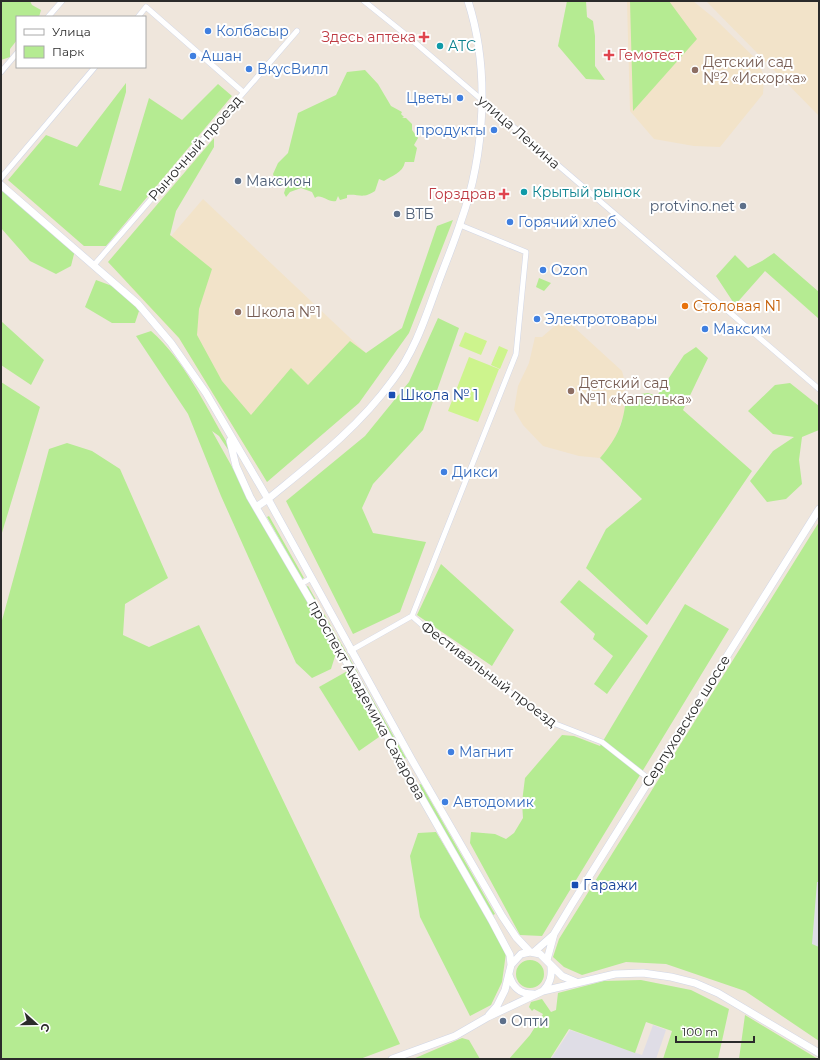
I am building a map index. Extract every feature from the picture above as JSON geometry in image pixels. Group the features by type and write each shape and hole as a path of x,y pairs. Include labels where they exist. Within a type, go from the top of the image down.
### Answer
{"street":[{"path":"49,16 62,1"},
{"name":"улица Ленина","path":"364,1 481,99 819,389"},
{"path":"256,506 268,499 340,440 365,414 406,361 424,320 460,225 474,170 478,142 481,99 480,49 477,32 468,1"},
{"path":"139,16 146,7 243,92"},
{"name":"Рыночный проезд","path":"94,265 297,31"},
{"path":"1,72 16,54"},
{"path":"1,178 95,68"},
{"name":"проспект Академика Сахарова","path":"1,185 138,304 171,343 206,392 268,499 350,651 502,916 516,937 532,952"},
{"name":"Фестивальный проезд","path":"350,651 412,616 516,354 525,251 460,225"},
{"name":"проспект Академика Сахарова","path":"228,432 236,466 256,506 357,680 403,765 492,921 510,955 511,965"},
{"name":"Серпуховское шоссе","path":"554,934 649,779 819,509"},
{"path":"301,584 311,578"},
{"name":"Фестивальный проезд","path":"412,616 436,637 548,721 602,742 649,779"},
{"path":"357,680 364,674"},
{"path":"403,765 412,760"},
{"path":"492,921 502,916"},
{"path":"532,952 554,934"},
{"path":"392,1059 455,1036 488,1017 539,992 549,984 552,976 549,963 554,934"},
{"path":"488,1017 502,996 511,965 521,954 532,952 540,954 562,976 576,982"},
{"path":"509,975 516,989 526,994 615,974 643,973 671,977 695,983 718,993 819,1053"}],"shaded area":[{"name":"Детcкий сад №2 «Искорка»","path":"693,1 714,18 759,62 764,78 763,94 720,147 694,146 654,139 630,111 627,2"},
{"path":"706,1 819,1 819,116"},
{"name":"Школа №1","path":"203,199 366,353 258,467 179,338 129,285"},
{"name":"Детский сад №11 «Капелька»","path":"564,318 622,371 625,382 624,414 614,442 600,458 579,456 543,446 523,425 514,410 518,386 529,363 535,337 542,337"},
{"path":"813,878 819,878 819,951 806,950"},
{"path":"653,1025 666,1030 656,1059 551,1059 570,1030 642,1055"}],"green space":[{"path":"1,1 30,1 32,5 41,10 39,16 16,16 16,41 10,49 10,57 1,60"},
{"path":"567,1 586,1 587,17 593,21 595,36 595,66 605,80 586,79 558,46"},
{"path":"630,1 669,1 697,39 633,111"},
{"path":"365,70 378,84 391,106 402,112 401,114 404,117 402,118 406,118 412,124 412,130 418,138 414,145 417,148 414,162 405,162 404,166 399,172 384,181 379,179 375,191 367,195 347,195 347,198 340,200 338,196 336,201 330,201 320,197 315,198 312,192 301,188 290,192 286,197 284,193 286,187 276,183 273,174 278,163 288,153 298,113 336,95 347,72"},
{"path":"126,83 126,92 99,185 121,191 149,98 182,120 218,84 232,96 106,246 84,246 8,180 46,135 77,147"},
{"path":"214,138 214,147 176,211 170,235 212,269 199,309 197,335 222,381 251,415 291,368 308,385 350,341 366,353 402,328 437,226 453,220 409,333 359,403 267,482 179,338 108,262"},
{"path":"1,187 75,250 71,266 56,274 30,261 1,228"},
{"path":"774,253 819,292 819,319 765,271 735,305 716,276 735,255 748,268"},
{"path":"539,278 551,283 544,291 536,287"},
{"path":"96,280 123,290 140,308 135,323 112,323 85,307"},
{"path":"438,318 459,328 423,430 373,484 362,508 373,533 426,542 400,612 353,634 286,501 365,436 409,382"},
{"path":"1,321 44,360 31,385 1,365"},
{"path":"151,331 174,355 193,383 226,441 229,451 219,436 212,431 336,653 331,669 312,678 296,663 221,496 188,414 136,336"},
{"path":"465,332 487,341 481,355 459,346"},
{"path":"499,346 508,350 500,369 491,365"},
{"path":"696,347 708,358 683,410 752,471 647,625 586,568 606,529 642,499 600,458 616,436 622,422 626,396 648,393 657,396 684,355"},
{"path":"469,357 499,369 478,422 448,411"},
{"path":"1,382 40,407 1,536"},
{"path":"790,383 819,406 819,430 802,437 799,460 802,484 786,499 767,502 750,481 773,451 794,437 773,434 748,411 775,385"},
{"path":"67,443 92,451 120,469 168,578 125,604 123,635 149,647 199,625 400,1044 360,1059 1,1059 1,624 49,449"},
{"path":"269,516 304,578 302,579 267,517"},
{"path":"819,522 819,882 817,882 812,944 819,947 819,1041 745,991 666,964 626,962 582,975 564,967 553,957 559,939"},
{"path":"441,564 514,630 492,666 417,615"},
{"path":"579,580 648,636 607,694 594,684 613,656 593,639 595,634 560,602"},
{"path":"308,586 358,673 356,675 306,587"},
{"path":"685,604 729,629 542,936 520,935 470,843 471,832 495,834 506,839 514,833 523,818 522,802 525,778 562,735 574,736 600,746"},
{"path":"351,669 379,737 359,751 319,687"},
{"path":"362,681 406,758 404,759 361,683"},
{"path":"421,784 495,914 493,915 418,785"},
{"path":"436,832 493,927 506,953 502,982 491,1005 470,1016 420,917 410,856 418,833"},
{"path":"530,960 540,964 544,974 540,984 530,988 520,984 516,974 520,964"},
{"path":"641,980 691,990 729,1009 718,1059 663,1059 672,1031 646,1022 635,1053 569,1029 550,1059 509,1059 530,1035 543,1014 534,1009 532,1011 529,1007 531,1002 542,999 551,1012 556,1010 558,993 604,981"},
{"path":"745,1015 818,1059 739,1059"},
{"path":"462,1038 469,1040 480,1059 413,1059"}],"place":[{"name":"Колбасыр","path":"208,31"},
{"name":"Здесь аптека","path":"424,37"},
{"name":"АТС","path":"440,46"},
{"name":"Гемотест","path":"609,55"},
{"name":"Ашан","path":"193,56"},
{"name":"ВкусВилл","path":"249,69"},
{"name":"Детcкий сад №2 «Искорка»","path":"695,70"},
{"name":"Цветы","path":"460,98"},
{"name":"продукты","path":"494,130"},
{"name":"Максион","path":"238,181"},
{"name":"Крытый рынок","path":"524,192"},
{"name":"Горздрав","path":"504,194"},
{"name":"protvino.net","path":"743,206"},
{"name":"ВТБ","path":"397,214"},
{"name":"Горячий хлеб","path":"510,222"},
{"name":"Ozon","path":"543,270"},
{"name":"Столовая N1","path":"685,306"},
{"name":"Школа №1","path":"238,312"},
{"name":"Электротовары","path":"537,319"},
{"name":"Максим","path":"705,329"},
{"name":"Детский сад №11 «Капелька»","path":"571,391"},
{"name":"Школа № 1","path":"392,395"},
{"name":"Дикси","path":"444,472"},
{"name":"Магнит","path":"451,752"},
{"name":"Автодомик","path":"445,802"},
{"name":"Гаражи","path":"575,885"},
{"name":"Опти","path":"503,1021"}]}
